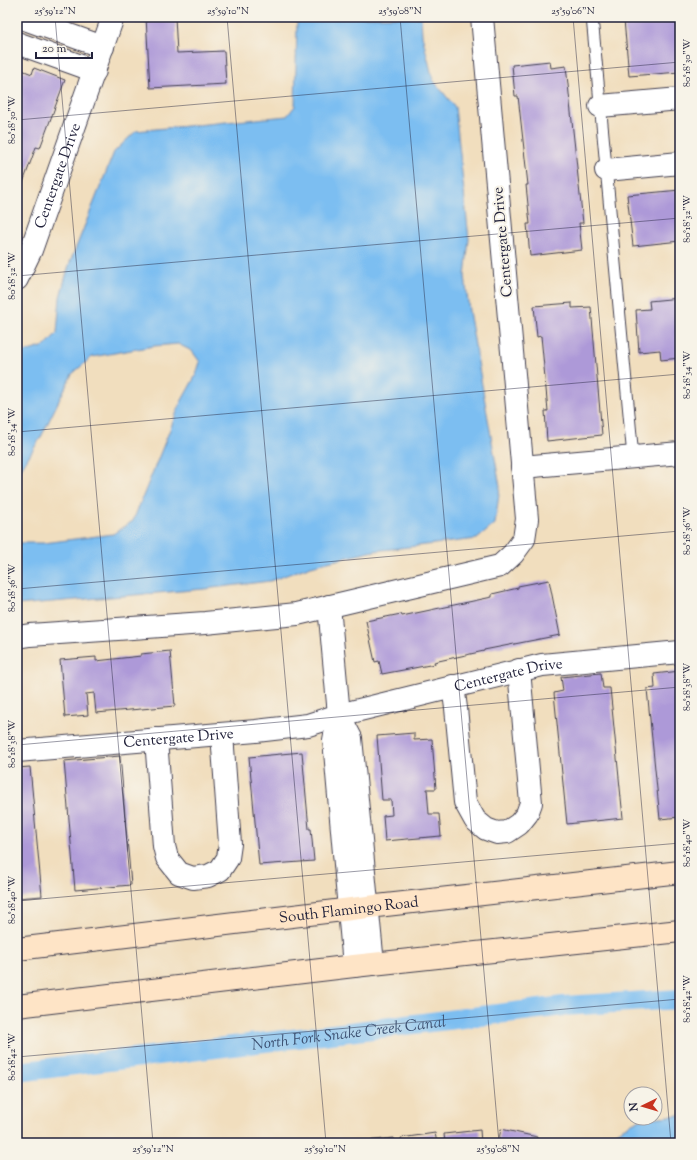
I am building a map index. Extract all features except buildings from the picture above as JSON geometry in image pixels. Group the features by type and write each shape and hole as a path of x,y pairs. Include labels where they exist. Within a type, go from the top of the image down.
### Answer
{"main road":[{"name":"South Flamingo Road","path":"17,949 358,908 680,872"},
{"path":"17,1006 363,965 680,931"}],"street":[{"path":"19,17 103,47"},
{"name":"Centergate Drive","path":"17,278 31,250 113,17"},
{"name":"Centergate Drive","path":"17,637 297,614 500,566 514,554 524,539 527,519 482,17"},
{"path":"17,43 95,71"},
{"path":"600,106 680,99"},
{"path":"606,170 680,164"},
{"path":"522,467 680,453"},
{"path":"329,606 339,715 334,740 347,792 363,965"},
{"name":"Centergate Drive","path":"17,751 222,734 308,725 339,715 542,665 680,652"},
{"path":"453,686 466,802 475,820 486,829 497,833 507,832 519,824 527,814 530,802 519,670"},
{"path":"156,739 164,846 167,858 179,873 193,878 208,876 220,870 228,858 230,844 222,734"}],"lane":[{"path":"592,17 633,457"}],"water":[{"path":"291,17 421,17 422,35 433,80 455,107 469,239 465,276 469,311 500,487 495,524 477,539 374,551 311,566 270,581 204,589 17,605 17,543 44,543 113,534 133,521 181,402 196,375 200,362 192,351 178,344 154,346 92,357 72,374 41,437 17,475 17,360 22,353 45,346 57,333 60,297 69,265 114,152 136,131 287,116 295,106 297,23"},
{"path":"680,1115 680,1143 618,1143 617,1131 627,1126 663,1126 663,1117"}],"waterway":[{"name":"North Fork Snake Creek Canal","path":"17,1072 564,1006 680,999"}]}
